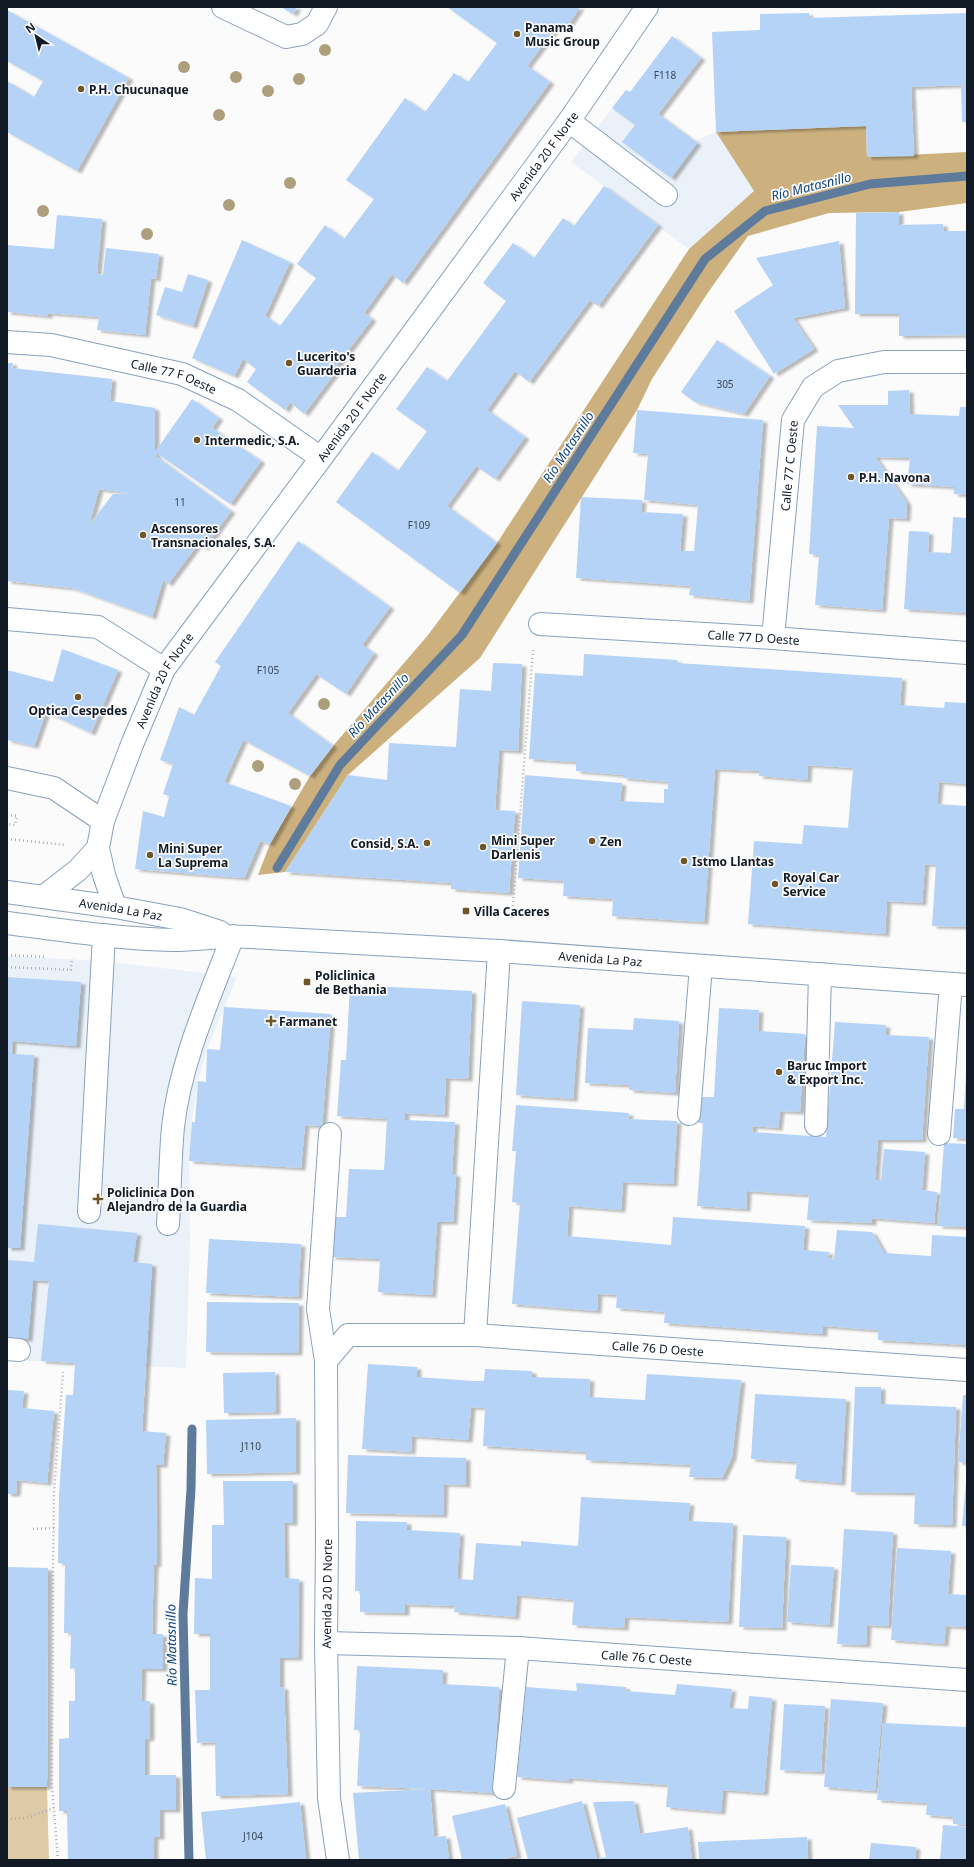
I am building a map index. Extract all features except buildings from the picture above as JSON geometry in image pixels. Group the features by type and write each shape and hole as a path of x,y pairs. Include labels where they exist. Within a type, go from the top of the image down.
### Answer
{"street":[{"path":"223,7 286,37 302,34 317,24 326,7"},
{"name":"Avenida 20 F Norte","path":"115,907 104,875 98,848 103,821 133,742 164,669 322,458 569,121 647,7"},
{"path":"569,121 666,195"},
{"name":"Calle 77 F Oeste","path":"7,342 51,345 182,374 238,400 322,458"},
{"name":"Calle 77 C Oeste","path":"773,638 793,420 813,387 838,371 884,362 967,362"},
{"path":"7,619 98,628 164,669"},
{"name":"Calle 77 D Oeste","path":"540,624 773,638 967,653"},
{"path":"7,778 54,788 103,821"},
{"path":"43,897 78,870 98,848"},
{"name":"Avenida La Paz","path":"7,892 115,907 180,919 233,936"},
{"name":"Avenida La Paz","path":"7,923 104,935 175,940 233,936 499,951 959,984"},
{"path":"7,928 40,927"},
{"path":"89,1212 104,935"},
{"path":"168,1224 173,1126 183,1076 200,1023 233,936"},
{"path":"475,1335 499,951"},
{"path":"689,1114 701,966"},
{"path":"816,1125 820,974"},
{"path":"939,1134 959,984"},
{"name":"Avenida 20 D Norte","path":"330,1134 318,1309 326,1361 326,1643 329,1798 338,1860"},
{"name":"Calle 76 D Oeste","path":"326,1361 348,1335 475,1335 967,1370"},
{"name":"Calle 76 C Oeste","path":"326,1643 518,1648 967,1680"},
{"path":"504,1788 518,1648"}],"path":[{"path":"512,918 533,650"},
{"path":"7,815 17,816 15,825 7,824"},
{"path":"7,839 98,848"},
{"path":"7,955 51,957"},
{"path":"7,968 71,970 73,958 66,958"},
{"path":"58,1860 52,1772 54,1493 63,1372"},
{"path":"33,1529 54,1528"},
{"path":"7,1819 26,1818 54,1808"}],"shaded area":[{"path":"626,90 695,141 716,132 754,191 689,249 571,162"},
{"path":"866,126 867,157 967,152 967,203 899,212 829,213 748,236 707,294 652,379 637,410 480,658 348,775 285,872 258,875 270,844 310,776 333,746 428,635 497,543 689,249 754,191 716,132"},
{"name":"Policlinica Don Alejandro de la Guardia","path":"7,956 102,961 237,977 207,1049 198,1081 192,1122 189,1161 190,1237 186,1368 7,1360"},
{"path":"7,1787 47,1787 49,1860 7,1860"}],"waterway":[{"name":"Río Matasnillo","path":"277,868 340,765 462,635 705,259 765,211 870,184 967,176"},
{"name":"Río Matasnillo","path":"189,1860 183,1614 191,1489 192,1429"}],"place":[{"name":"Panama Music Group","path":"517,34"},
{"name":"P.H. Chucunaque","path":"81,89"},
{"name":"Lucerito's Guarderia","path":"289,363"},
{"name":"Intermedic, S.A.","path":"197,440"},
{"name":"P.H. Navona","path":"851,477"},
{"name":"Ascensores Transnacionales, S.A.","path":"143,535"},
{"name":"Optica Cespedes","path":"78,697"},
{"name":"Zen","path":"592,841"},
{"name":"Consid, S.A.","path":"427,843"},
{"name":"Mini Super Darlenis","path":"483,847"},
{"name":"Mini Super La Suprema","path":"150,855"},
{"name":"Istmo Llantas","path":"684,861"},
{"name":"Royal Car Service","path":"775,884"},
{"name":"Villa Caceres","path":"466,911"},
{"name":"Policlinica de Bethania","path":"307,982"},
{"name":"Farmanet","path":"271,1021"},
{"name":"Baruc Import & Export Inc.","path":"779,1072"},
{"name":"Policlinica Don Alejandro de la Guardia","path":"98,1199"}]}
